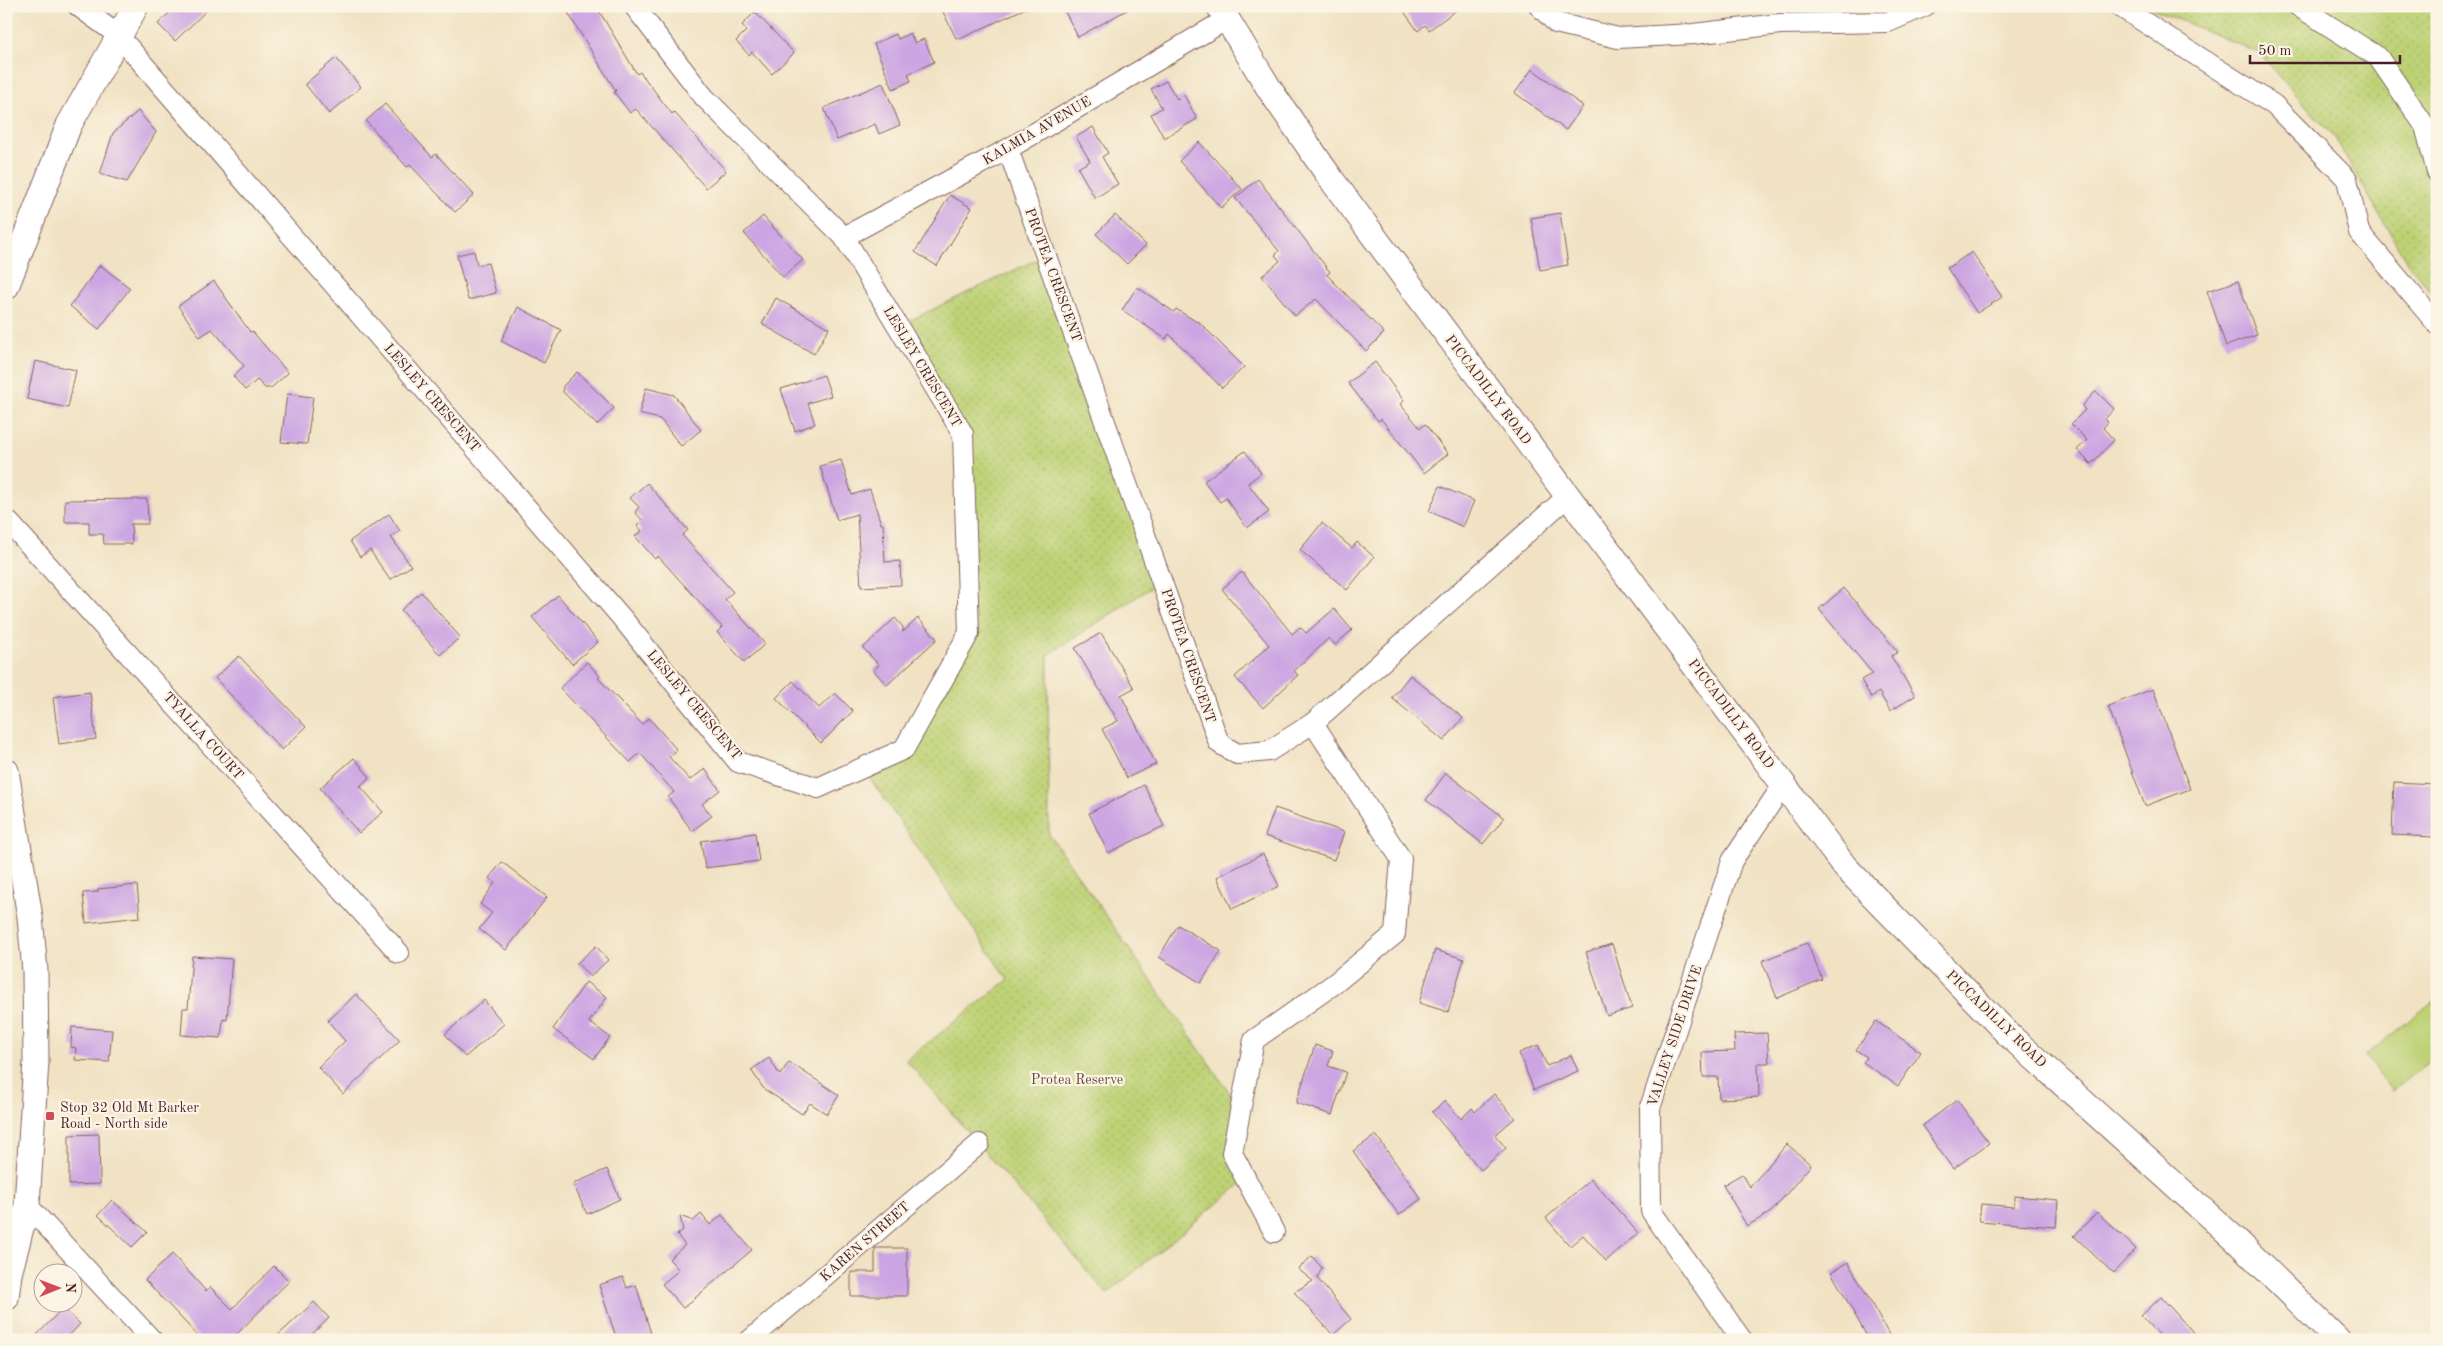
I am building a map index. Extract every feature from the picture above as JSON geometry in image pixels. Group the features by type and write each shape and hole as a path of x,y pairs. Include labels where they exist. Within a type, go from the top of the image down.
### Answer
{"main road":[{"path":"6,287 69,124 136,6"},
{"name":"PICCADILLY ROAD","path":"1223,13 1270,90 1331,179 1845,867 2010,1036 2236,1240 2338,1340"},
{"path":"6,771 30,917 35,971 36,1061 27,1205 9,1274 6,1298"}],"street":[{"name":"LESLEY CRESCENT","path":"78,6 118,35 622,618 738,762 818,788 904,749 969,633 963,434 844,238 704,97 634,6"},
{"path":"1539,6 1556,23 1618,38 1693,34 1780,24 1888,22 1925,6"},
{"path":"2119,6 2274,105 2347,180 2359,232 2437,324"},
{"path":"2298,6 2378,57 2425,126 2437,172"},
{"name":"KALMIA AVENUE","path":"844,238 1008,149 1223,13"},
{"name":"PROTEA CRESCENT","path":"1008,149 1218,743 1237,754 1268,751 1313,723 1568,496"},
{"name":"TYALLA COURT","path":"6,519 399,953"},
{"path":"1274,1232 1232,1154 1254,1040 1334,984 1395,934 1401,859 1313,723"},
{"name":"VALLEY SIDE DRIVE","path":"1742,1340 1652,1211 1650,1108 1732,861 1783,785"},
{"name":"KAREN STREET","path":"750,1340 979,1144"},
{"path":"27,1205 152,1340"}],"green space":[{"path":"2146,6 2437,6 2437,298 2408,264 2335,138 2259,53"},
{"name":"Protea Reserve","path":"1046,255 1161,581 1048,655 1049,834 1241,1109 1232,1153 1246,1180 1107,1294 906,1060 1008,980 863,768 904,749 969,633 963,434 898,326"},
{"path":"2437,998 2437,1056 2393,1091 2365,1056"}],"building":[{"path":"176,6 211,6 175,41 158,24"},
{"path":"580,6 596,6 637,74 640,72 672,114 674,112 726,171 706,188 636,109 630,113 614,92 616,91 568,13"},
{"path":"955,6 1030,6 962,38 956,38 943,12"},
{"path":"1062,6 1134,6 1078,37"},
{"path":"1400,6 1462,6 1429,30 1425,25 1418,31"},
{"path":"755,12 794,53 772,74 752,52 749,55 736,41 747,30 742,25"},
{"path":"910,33 915,43 924,39 934,62 908,74 911,81 893,89 874,44 896,34 898,39"},
{"path":"336,58 361,87 329,114 305,84"},
{"path":"1532,69 1583,106 1566,130 1515,93"},
{"path":"1166,81 1177,99 1184,95 1197,119 1164,138 1151,114 1162,108 1151,89"},
{"path":"883,83 900,125 879,134 875,124 837,140 824,108"},
{"path":"385,104 432,157 436,154 474,195 455,212 410,165 407,167 366,121"},
{"path":"138,111 156,132 127,182 100,174 113,133"},
{"path":"1093,127 1108,153 1102,157 1118,184 1095,198 1078,168 1090,161 1076,137"},
{"path":"1199,142 1242,189 1221,208 1179,161"},
{"path":"1258,179 1330,272 1327,275 1384,333 1366,351 1316,299 1295,316 1262,276 1280,261 1275,255 1279,251 1235,198"},
{"path":"950,195 972,208 937,266 915,252"},
{"path":"1560,213 1568,265 1540,270 1531,218"},
{"path":"1115,215 1146,245 1127,264 1096,234"},
{"path":"763,216 803,260 783,277 744,233"},
{"path":"474,251 477,265 488,263 496,293 468,300 457,255"},
{"path":"1972,252 2002,297 1977,313 1947,268"},
{"path":"100,265 130,288 99,329 70,306"},
{"path":"214,281 250,332 252,331 288,373 271,388 265,388 257,380 245,390 233,376 244,366 212,329 200,337 178,306"},
{"path":"2238,281 2257,335 2226,346 2207,291"},
{"path":"1137,287 1174,312 1176,309 1198,321 1244,367 1222,388 1169,334 1166,339 1122,310"},
{"path":"776,298 829,328 814,354 762,324"},
{"path":"518,307 561,330 544,363 501,341"},
{"path":"35,361 76,370 68,408 27,399"},
{"path":"1375,362 1404,401 1400,404 1420,428 1425,424 1448,454 1424,473 1381,419 1378,421 1348,383"},
{"path":"577,372 614,408 597,425 563,392 563,386"},
{"path":"824,375 831,396 808,403 815,424 795,431 781,389"},
{"path":"646,388 674,395 701,430 681,446 660,419 639,414"},
{"path":"2096,391 2114,409 2105,419 2108,422 2103,428 2114,440 2091,464 2077,450 2087,440 2071,424 2085,410 2082,406"},
{"path":"287,394 313,397 307,444 281,442"},
{"path":"1245,451 1261,473 1248,483 1269,512 1247,528 1226,498 1220,502 1204,481"},
{"path":"841,460 852,495 870,489 881,524 883,524 885,562 900,561 901,585 861,587 857,514 837,520 820,466"},
{"path":"647,483 688,530 682,535 733,592 725,599 765,644 744,662 717,632 722,627 658,556 655,559 635,536 642,531 637,525 642,520 635,512 639,507 630,498"},
{"path":"1440,486 1474,501 1463,527 1429,511"},
{"path":"147,499 148,524 131,524 132,544 104,544 103,534 89,534 89,522 65,522 65,500"},
{"path":"389,514 400,531 391,537 411,566 390,580 370,550 360,557 350,541"},
{"path":"1322,523 1352,548 1357,542 1374,557 1347,590 1300,550"},
{"path":"1242,572 1292,634 1300,627 1306,633 1334,609 1352,630 1335,645 1329,638 1294,671 1298,675 1263,708 1235,677 1269,645 1222,589"},
{"path":"1844,588 1898,652 1891,656 1915,696 1890,711 1879,692 1871,697 1861,680 1873,674 1819,609"},
{"path":"421,592 460,637 440,655 401,610"},
{"path":"558,595 598,642 572,664 532,617"},
{"path":"895,618 903,627 903,632 918,618 937,639 887,685 873,670 879,665 863,648"},
{"path":"1101,633 1134,688 1121,695 1156,764 1127,778 1102,729 1118,721 1075,648"},
{"path":"239,656 306,727 282,750 215,678"},
{"path":"587,662 600,676 598,678 642,724 649,718 677,750 669,757 690,780 705,769 720,790 702,804 712,816 692,831 668,797 674,792 640,753 630,762 560,688"},
{"path":"1410,675 1463,718 1444,741 1392,698"},
{"path":"793,681 819,708 835,693 853,711 821,743 776,698"},
{"path":"2153,689 2190,789 2145,806 2108,706"},
{"path":"90,692 96,739 59,744 53,697"},
{"path":"354,758 370,777 360,786 383,812 359,833 320,788"},
{"path":"1446,773 1504,818 1483,844 1426,800"},
{"path":"2394,782 2436,784 2433,837 2392,835"},
{"path":"1144,785 1164,826 1108,853 1089,813"},
{"path":"1275,808 1344,832 1334,860 1265,836"},
{"path":"755,833 759,861 705,868 701,841"},
{"path":"1263,854 1279,886 1232,909 1217,877"},
{"path":"502,862 547,897 506,950 479,929 492,913 480,904 495,883 489,878"},
{"path":"137,885 140,917 86,923 83,893 98,892 98,889"},
{"path":"1178,925 1221,951 1201,983 1159,957"},
{"path":"1807,943 1822,979 1777,998 1762,961"},
{"path":"1612,944 1632,1008 1607,1016 1586,952"},
{"path":"596,946 608,960 590,977 577,963"},
{"path":"1435,950 1464,959 1448,1012 1419,1003"},
{"path":"192,956 232,959 227,1020 223,1019 221,1038 181,1035 183,1008 188,1008"},
{"path":"586,982 607,997 589,1022 610,1037 594,1059 553,1029"},
{"path":"356,994 400,1040 343,1094 318,1067 345,1041 328,1021"},
{"path":"484,1000 504,1024 465,1057 445,1034"},
{"path":"1876,1021 1921,1052 1898,1086 1863,1062 1867,1057 1856,1050"},
{"path":"72,1027 112,1030 109,1062 75,1060 76,1048 71,1047"},
{"path":"1767,1033 1769,1063 1758,1063 1759,1097 1719,1099 1718,1077 1703,1077 1702,1052 1735,1051 1734,1034"},
{"path":"1315,1045 1333,1051 1328,1066 1346,1072 1332,1115 1296,1103"},
{"path":"1538,1045 1547,1066 1571,1055 1578,1071 1534,1090 1519,1053"},
{"path":"769,1058 780,1075 789,1062 839,1095 827,1114 810,1103 802,1114 764,1089 751,1070"},
{"path":"1494,1094 1515,1118 1495,1135 1506,1148 1481,1170 1432,1112 1445,1101 1461,1119 1472,1108 1475,1112"},
{"path":"1957,1100 1989,1143 1953,1169 1922,1126"},
{"path":"99,1134 100,1184 69,1185 69,1135"},
{"path":"1376,1135 1421,1199 1399,1215 1353,1151"},
{"path":"1787,1144 1811,1165 1771,1212 1747,1226 1723,1185 1742,1174 1750,1187"},
{"path":"607,1169 620,1199 587,1214 573,1184"},
{"path":"1591,1179 1638,1233 1606,1261 1583,1235 1570,1246 1546,1218"},
{"path":"2015,1196 2058,1200 2056,1227 1979,1221 1981,1204 2014,1207"},
{"path":"112,1200 147,1232 132,1247 98,1215"},
{"path":"2097,1212 2136,1249 2113,1273 2074,1236"},
{"path":"701,1214 710,1225 722,1215 752,1250 683,1308 662,1284 679,1270 669,1259 685,1245 677,1235 683,1230 680,1216 693,1221"},
{"path":"875,1248 907,1248 907,1296 851,1296 851,1272 875,1272"},
{"path":"172,1254 206,1291 210,1287 232,1309 274,1266 289,1281 231,1340 202,1340 145,1280"},
{"path":"1312,1256 1322,1268 1317,1278 1351,1319 1333,1335 1294,1292 1313,1281 1298,1269"},
{"path":"1848,1262 1892,1340 1869,1340 1831,1272"},
{"path":"623,1277 627,1288 636,1285 653,1340 617,1340 599,1285"},
{"path":"2161,1297 2200,1340 2163,1340 2141,1316"},
{"path":"314,1302 329,1318 306,1340 273,1340"},
{"path":"57,1314 69,1314 80,1324 65,1340 32,1340"}],"place":[{"name":"Stop 32 Old Mt Barker Road - North side","path":"50,1116"}]}
